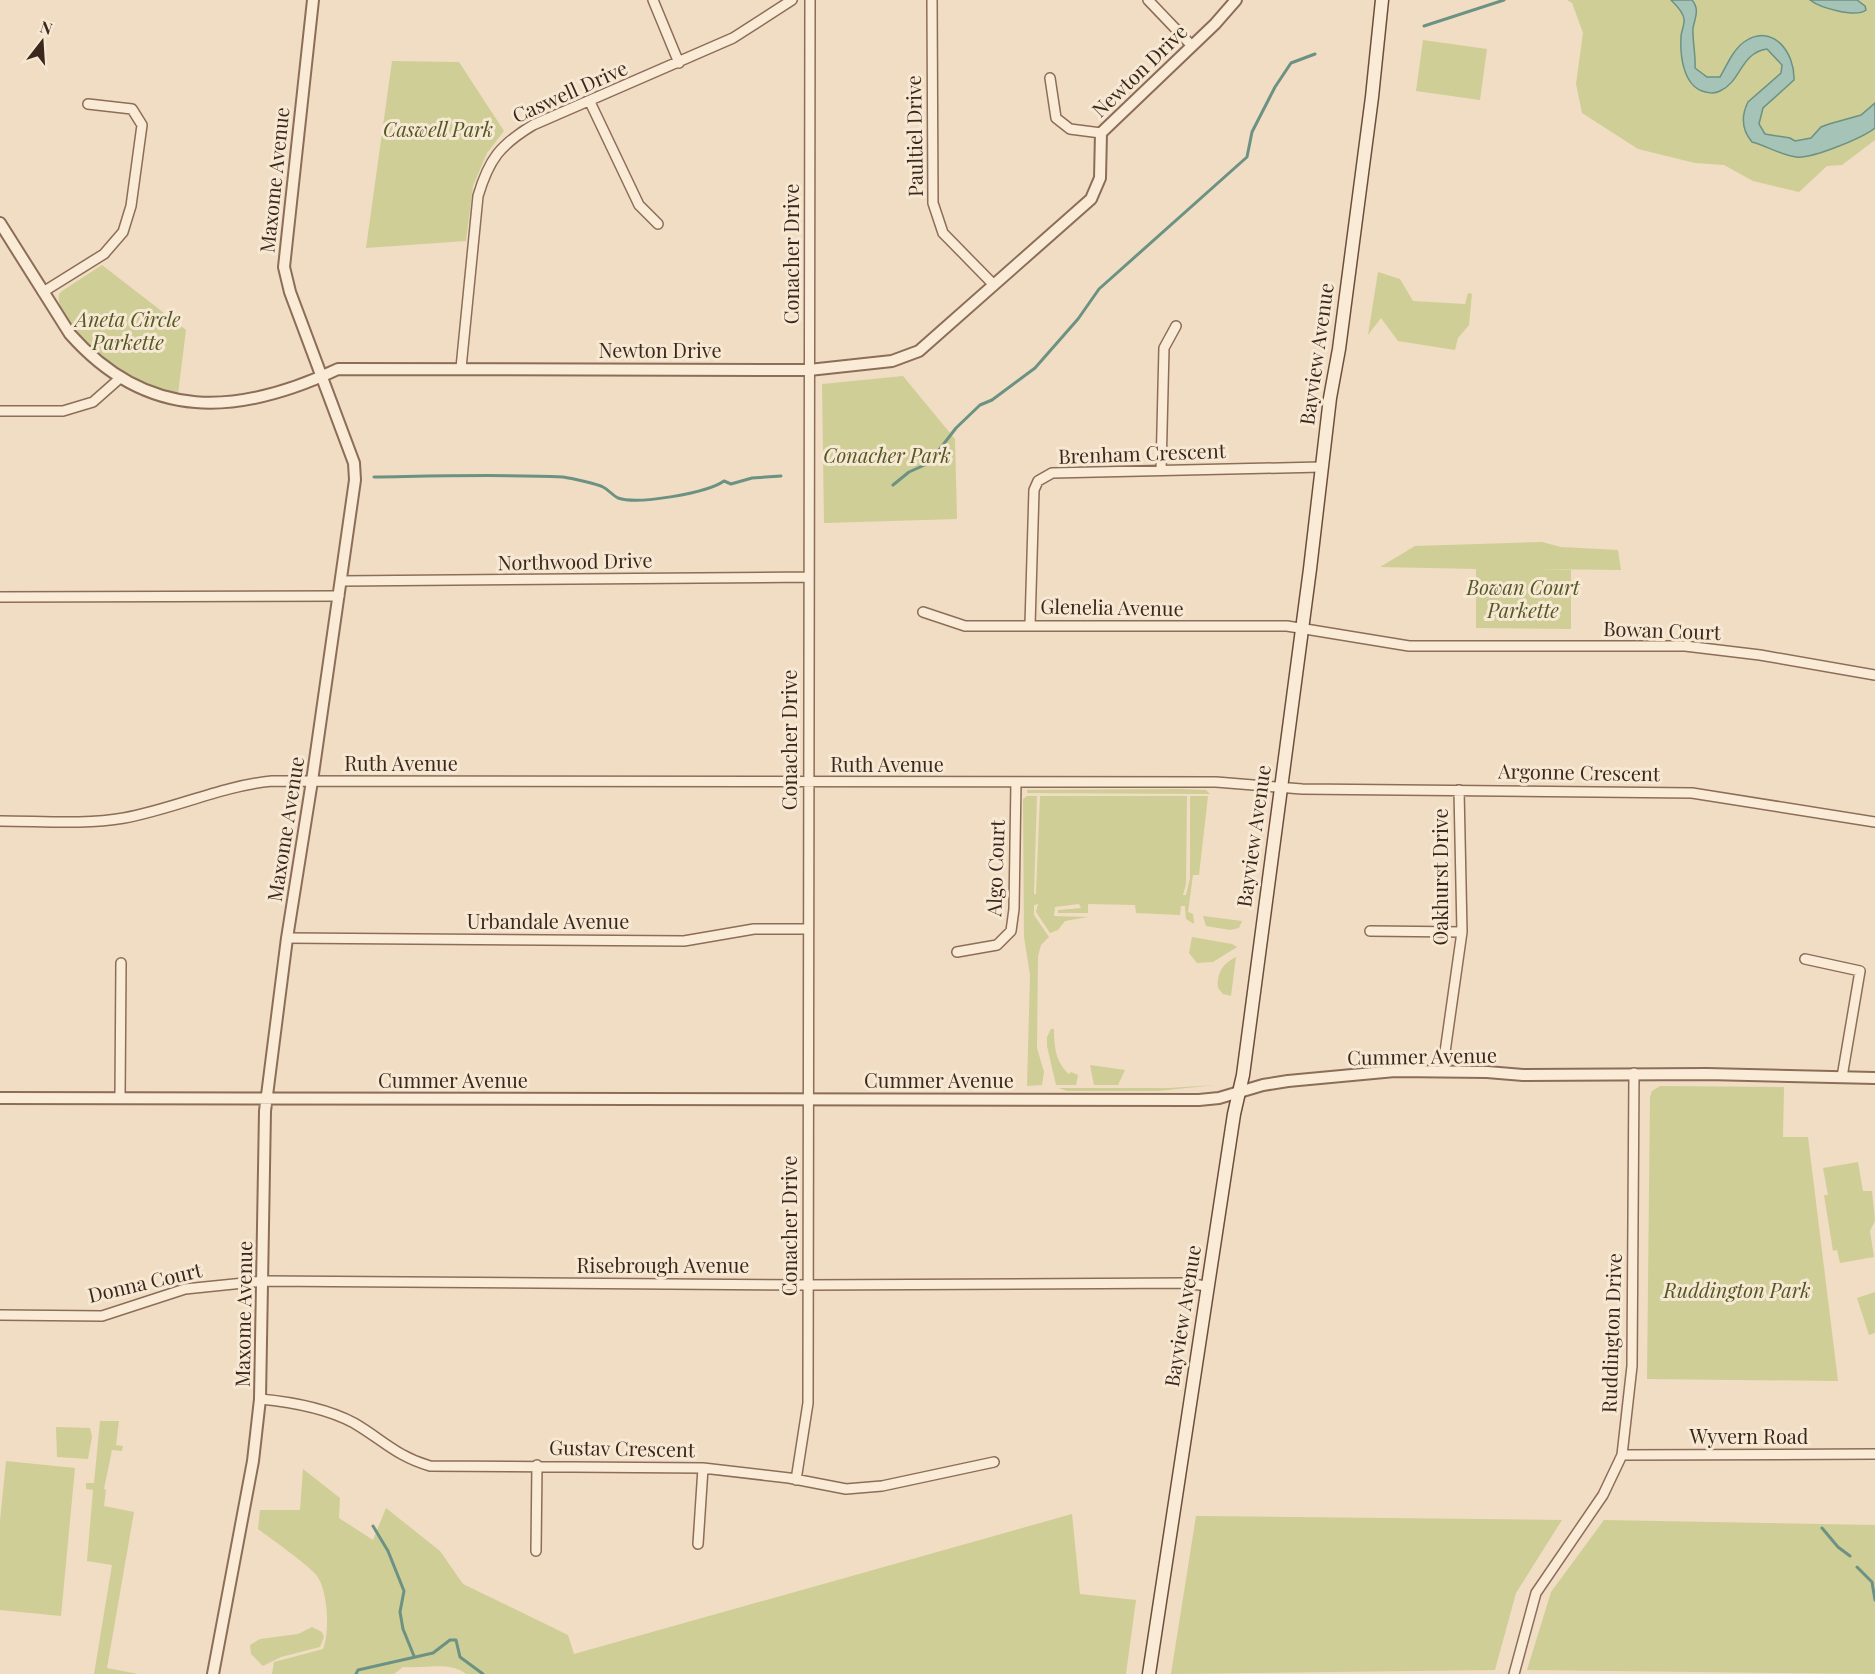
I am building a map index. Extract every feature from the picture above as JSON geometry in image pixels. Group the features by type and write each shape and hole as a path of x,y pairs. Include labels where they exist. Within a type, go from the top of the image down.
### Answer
{"main road":[{"name":"Bayview Avenue","path":"1149,1674 1207,1286 1234,1114 1240,1092 1302,629 1321,466 1353,238 1382,0"}],"street":[{"name":"Maxome Avenue","path":"213,1674 253,1461 260,1399 267,1098 287,938 342,581 355,480 354,463 290,292 284,267 313,0"},
{"path":"653,0 679,63"},
{"name":"Caswell Drive","path":"461,368 478,196 485,174 496,153 513,138 534,125 734,38 792,0"},
{"name":"Conacher Drive","path":"796,1480 808,1403 807,783 810,0"},
{"name":"Paultiel Drive","path":"932,0 933,203 943,233 994,285"},
{"path":"1148,0 1192,46"},
{"name":"Newton Drive","path":"0,223 70,334 94,360 120,379 170,400 211,402 265,396 338,369 809,370 892,361 910,355 994,285 1091,199 1100,178 1101,133 1192,46 1236,0"},
{"path":"1050,78 1056,118 1070,129 1101,133"},
{"path":"590,102 639,205 658,224"},
{"path":"43,292 104,254 123,232 131,206 142,126 132,109 88,104"},
{"path":"1161,470 1164,348 1176,327"},
{"path":"0,411 63,411 93,402 120,379"},
{"name":"Brenham Crescent","path":"1030,625 1034,490 1038,481 1052,473 1321,466"},
{"name":"Northwood Drive","path":"342,581 809,577"},
{"path":"0,597 339,596"},
{"name":"Glenelia Avenue","path":"923,612 965,626 1287,626 1302,629"},
{"name":"Bowan Court","path":"1302,629 1409,646 1685,646 1760,655 1875,675"},
{"name":"Ruth Avenue","path":"0,821 101,821 126,818 249,784 312,781 1216,782 1281,787"},
{"name":"Algo Court","path":"957,952 997,945 1011,931 1014,909 1016,782"},
{"name":"Argonne Crescent","path":"1281,787 1692,792 1875,822"},
{"name":"Oakhurst Drive","path":"1445,1071 1444,1059 1462,932 1459,790"},
{"name":"Urbandale Avenue","path":"287,938 684,941 754,929 808,929"},
{"path":"1370,931 1462,932"},
{"path":"1805,959 1860,971 1842,1077"},
{"path":"120,1098 121,963"},
{"name":"Cummer Avenue","path":"0,1098 1198,1100 1219,1098 1263,1085 1395,1071 1522,1075 1634,1073 1875,1078"},
{"name":"Ruddington Drive","path":"1515,1674 1536,1593 1604,1496 1622,1455 1632,1366 1634,1073"},
{"name":"Risebrough Avenue","path":"263,1281 807,1285 1185,1283 1207,1286"},
{"name":"Donna Court","path":"0,1315 102,1316 185,1289 263,1281"},
{"name":"Gustav Crescent","path":"260,1399 322,1409 354,1423 408,1460 430,1466 703,1468 846,1489 882,1486 994,1462"},
{"name":"Wyvern Road","path":"1622,1455 1875,1454"},
{"path":"536,1551 537,1465"},
{"path":"698,1544 703,1468"}],"green space":[{"path":"1567,0 1875,0 1875,140 1842,165 1827,166 1799,192 1753,181 1724,165 1695,163 1638,149 1582,113 1576,84 1583,33 1572,3"},
{"path":"1423,40 1487,49 1480,100 1416,91"},
{"name":"Caswell Park","path":"392,61 459,62 504,131 487,153 473,186 466,241 366,248"},
{"name":"Aneta Circle Parkette","path":"102,265 186,330 178,394 132,376 106,359 93,349 64,314 59,302 59,294"},
{"path":"1378,272 1400,279 1413,301 1465,304 1468,293 1472,294 1469,325 1458,338 1455,350 1398,341 1381,318 1368,335"},
{"name":"Conacher Park","path":"903,376 955,439 957,519 824,523 822,384"},
{"name":"Bowan Court Parkette","path":"1542,542 1561,547 1618,550 1621,570 1537,569 1571,570 1571,629 1476,628 1476,569 1380,567 1415,546"},
{"path":"1027,790 1206,790 1210,794 1027,793"},
{"path":"1027,796 1037,796 1034,894 1036,894 1040,796 1187,796 1186,884 1183,895 1186,895 1190,878 1190,796 1208,796 1199,875 1193,875 1188,912 1193,914 1194,924 1186,919 1185,906 1181,906 1180,915 1136,913 1135,905 1088,904 1088,913 1058,913 1058,910 1081,908 1079,904 1055,907 1054,916 1088,917 1065,921 1058,930 1050,933 1036,912 1038,904 1034,905 1034,915 1049,937 1041,945 1038,956 1037,1048 1044,1072 1042,1085 1027,1086 1030,975 1024,937 1023,799"},
{"path":"1203,916 1242,921 1239,928 1230,930 1206,926"},
{"path":"1192,937 1232,944 1237,947 1213,962 1197,963 1189,953"},
{"path":"1236,957 1231,996 1223,994 1218,988 1218,978 1227,962"},
{"path":"1051,1029 1054,1029 1055,1048 1061,1065 1069,1074 1071,1072 1078,1075 1076,1085 1056,1085 1047,1046 1047,1037"},
{"path":"1090,1065 1125,1070 1118,1085 1094,1085"},
{"path":"1215,1085 1158,1091 1067,1091 1059,1088 1169,1088"},
{"name":"Ruddington Park","path":"1660,1086 1784,1087 1783,1137 1808,1137 1838,1381 1647,1379 1650,1097 1652,1091"},
{"path":"1858,1162 1863,1191 1872,1191 1875,1221 1870,1231 1874,1257 1840,1263 1837,1250 1833,1251 1824,1195 1828,1195 1823,1168"},
{"path":"1875,1292 1875,1333 1869,1335 1857,1298"},
{"path":"100,1421 119,1421 116,1445 123,1446 122,1451 112,1450 104,1489 106,1490 104,1506 134,1512 107,1668 138,1674 94,1674 112,1565 87,1561 93,1490 86,1489 86,1483 94,1483"},
{"path":"56,1427 90,1428 92,1437 88,1459 57,1457"},
{"path":"6,1461 75,1468 61,1616 0,1610 0,1521"},
{"path":"303,1469 340,1498 339,1518 373,1540 386,1508 440,1551 463,1584 568,1635 574,1654 1072,1514 1080,1594 1136,1600 1126,1674 466,1674 460,1670 436,1666 403,1667 394,1674 272,1674 274,1662 323,1649 327,1633 326,1601 317,1576 258,1529 260,1510 300,1510"},
{"path":"1196,1516 1562,1520 1516,1593 1495,1670 1171,1674"},
{"path":"1604,1520 1875,1525 1875,1674 1527,1670 1551,1592"},
{"path":"312,1627 322,1632 324,1637 320,1647 281,1657 263,1666 251,1654 250,1645 260,1639 298,1634"}],"shaded area":[{"path":"1671,0 1692,0 1694,3 1696,10 1693,28 1695,68 1707,77 1720,77 1737,49 1744,42 1755,37 1773,38 1786,51 1791,60 1794,80 1763,108 1759,124 1765,134 1795,141 1811,138 1821,127 1861,115 1875,103 1875,128 1837,147 1803,157 1785,154 1752,142 1744,128 1746,107 1748,102 1781,73 1782,65 1767,49 1751,56 1733,81 1720,91 1709,93 1702,91 1691,82 1684,68 1681,52 1683,16"},
{"path":"1810,0 1857,0 1865,6 1866,10 1854,13 1838,11"}],"waterway":[{"path":"1424,26 1504,0"},
{"path":"893,485 909,472 929,463 956,428 980,405 992,400 1035,368 1078,319 1099,289 1247,157 1252,132 1275,87 1291,63 1315,54"},
{"path":"374,477 493,475 563,477 600,486 618,498 641,500 672,497 703,490 724,481 731,484 752,478 781,476"},
{"path":"373,1526 388,1551 404,1591 400,1612 403,1629 414,1656"},
{"path":"1822,1528 1838,1547 1850,1556"},
{"path":"1857,1567 1872,1582 1875,1600"},
{"path":"356,1674 358,1670 433,1653 450,1640 456,1640 460,1657 483,1674"}]}
